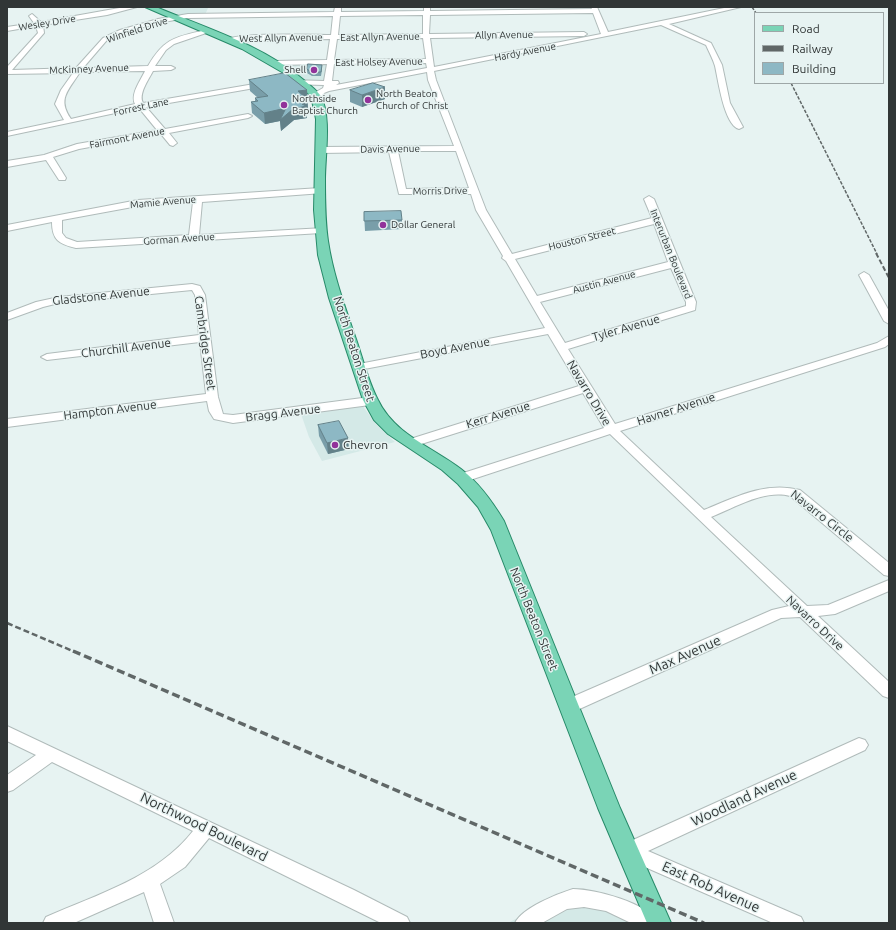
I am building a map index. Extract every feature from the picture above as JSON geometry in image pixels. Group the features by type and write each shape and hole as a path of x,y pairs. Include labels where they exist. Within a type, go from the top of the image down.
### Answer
{"main road":[{"path":"149,7 209,31 274,63 286,80 324,91"},
{"name":"North Beaton Street","path":"324,91 320,150 321,230 324,251 331,281 370,401 380,417 388,425 411,443 462,478 474,490 491,513 500,530 628,851 660,923"}],"street":[{"name":"Wesley Drive","path":"7,29 134,7"},
{"name":"Hardy Avenue","path":"324,91 429,65 528,51 607,34 664,24 738,7"},
{"path":"595,9 607,34"},
{"name":"Winfield Drive","path":"69,122 60,108 60,101 68,83 106,39 174,18 188,16 337,11 595,9"},
{"name":"Navarro Drive","path":"427,10 426,36 432,80 459,148 481,210 507,258 534,300 611,430 889,692"},
{"path":"517,10 519,20"},
{"path":"324,91 330,62 337,11"},
{"path":"7,71 41,33 39,24 32,16"},
{"path":"664,24 709,44 718,65 726,103 739,127"},
{"path":"521,27 526,49 528,51"},
{"path":"173,143 164,131 140,106 137,100 138,94 152,68 168,44 209,31"},
{"name":"Allyn Avenue","path":"426,36 607,34"},
{"name":"East Allyn Avenue","path":"333,37 426,36"},
{"name":"West Allyn Avenue","path":"229,40 333,37"},
{"name":"East Holsey Avenue","path":"274,63 330,62 429,65"},
{"name":"McKinney Avenue","path":"7,71 171,68"},
{"name":"Forrest Lane","path":"7,134 140,106 286,80"},
{"name":"Fairmont Avenue","path":"7,164 48,156 77,147 248,116"},
{"name":"Davis Avenue","path":"320,150 459,148"},
{"name":"Morris Drive","path":"393,149 402,192 474,191"},
{"path":"48,156 62,178"},
{"name":"Mamie Avenue","path":"7,228 138,203 320,191"},
{"path":"194,238 198,199"},
{"name":"Interurban Boulevard","path":"649,200 674,264 691,302 691,308"},
{"name":"Gorman Avenue","path":"57,218 57,234 63,240 76,245 321,230"},
{"name":"Houston Street","path":"507,258 657,220"},
{"name":"Austin Avenue","path":"534,300 674,264"},
{"path":"864,276 889,321"},
{"name":"Gladstone Avenue","path":"7,317 40,304 58,300 187,287 197,289"},
{"name":"Cambridge Street","path":"197,289 200,295 212,397"},
{"name":"Tyler Avenue","path":"562,347 691,308"},
{"name":"Boyd Avenue","path":"359,367 551,330"},
{"name":"Churchill Avenue","path":"47,357 205,338"},
{"name":"Havner Avenue","path":"462,478 881,345 889,339"},
{"name":"Kerr Avenue","path":"411,443 585,388"},
{"name":"Bragg Avenue","path":"212,397 215,413 226,419 370,401"},
{"name":"Hampton Avenue","path":"7,423 212,397"},
{"name":"Navarro Circle","path":"701,516 767,492 787,489 795,493 889,571"},
{"path":"804,612 830,610 889,585"},
{"name":"Max Avenue","path":"569,706 777,614 785,612 804,612"},
{"name":"Northwood Boulevard","path":"7,733 400,923"},
{"name":"Woodland Avenue","path":"628,851 859,745"},
{"path":"7,786 50,754"},
{"path":"53,923 149,882 178,861 190,849 206,828"},
{"name":"East Rob Avenue","path":"628,851 794,923"},
{"path":"149,882 164,923"},
{"path":"525,923 564,901 582,897 600,901 636,915 648,923"}],"shaded area":[{"path":"158,7 213,7 208,8 205,15 180,15"},
{"path":"327,63 324,81 303,80 279,64"},
{"path":"362,405 376,424 395,442 322,461 309,437 301,414"},
{"path":"574,894 646,923 508,923 557,897"}],"building":[{"path":"308,64 322,65 321,72 311,72 307,69"},
{"path":"285,73 307,90 298,91 307,99 303,99 307,103 302,104 306,106 293,109 280,120 286,108 264,113 251,102 258,101 255,98 268,96 249,80"},
{"path":"373,83 385,87 362,95 350,90"},
{"path":"401,211 402,220 364,221 364,212"},
{"path":"339,421 348,438 327,443 318,425"}],"railway":[{"path":"752,7 755,12"},
{"path":"792,84 877,254"},
{"path":"876,253 889,278"},
{"path":"7,623 75,652"},
{"path":"73,651 704,923"}],"place":[{"name":"Shell","path":"314,70"},
{"name":"North Beaton Church of Christ","path":"368,100"},
{"name":"Northside Baptist Church","path":"284,105"},
{"name":"Dollar General","path":"383,225"},
{"name":"Chevron","path":"335,445"}]}
